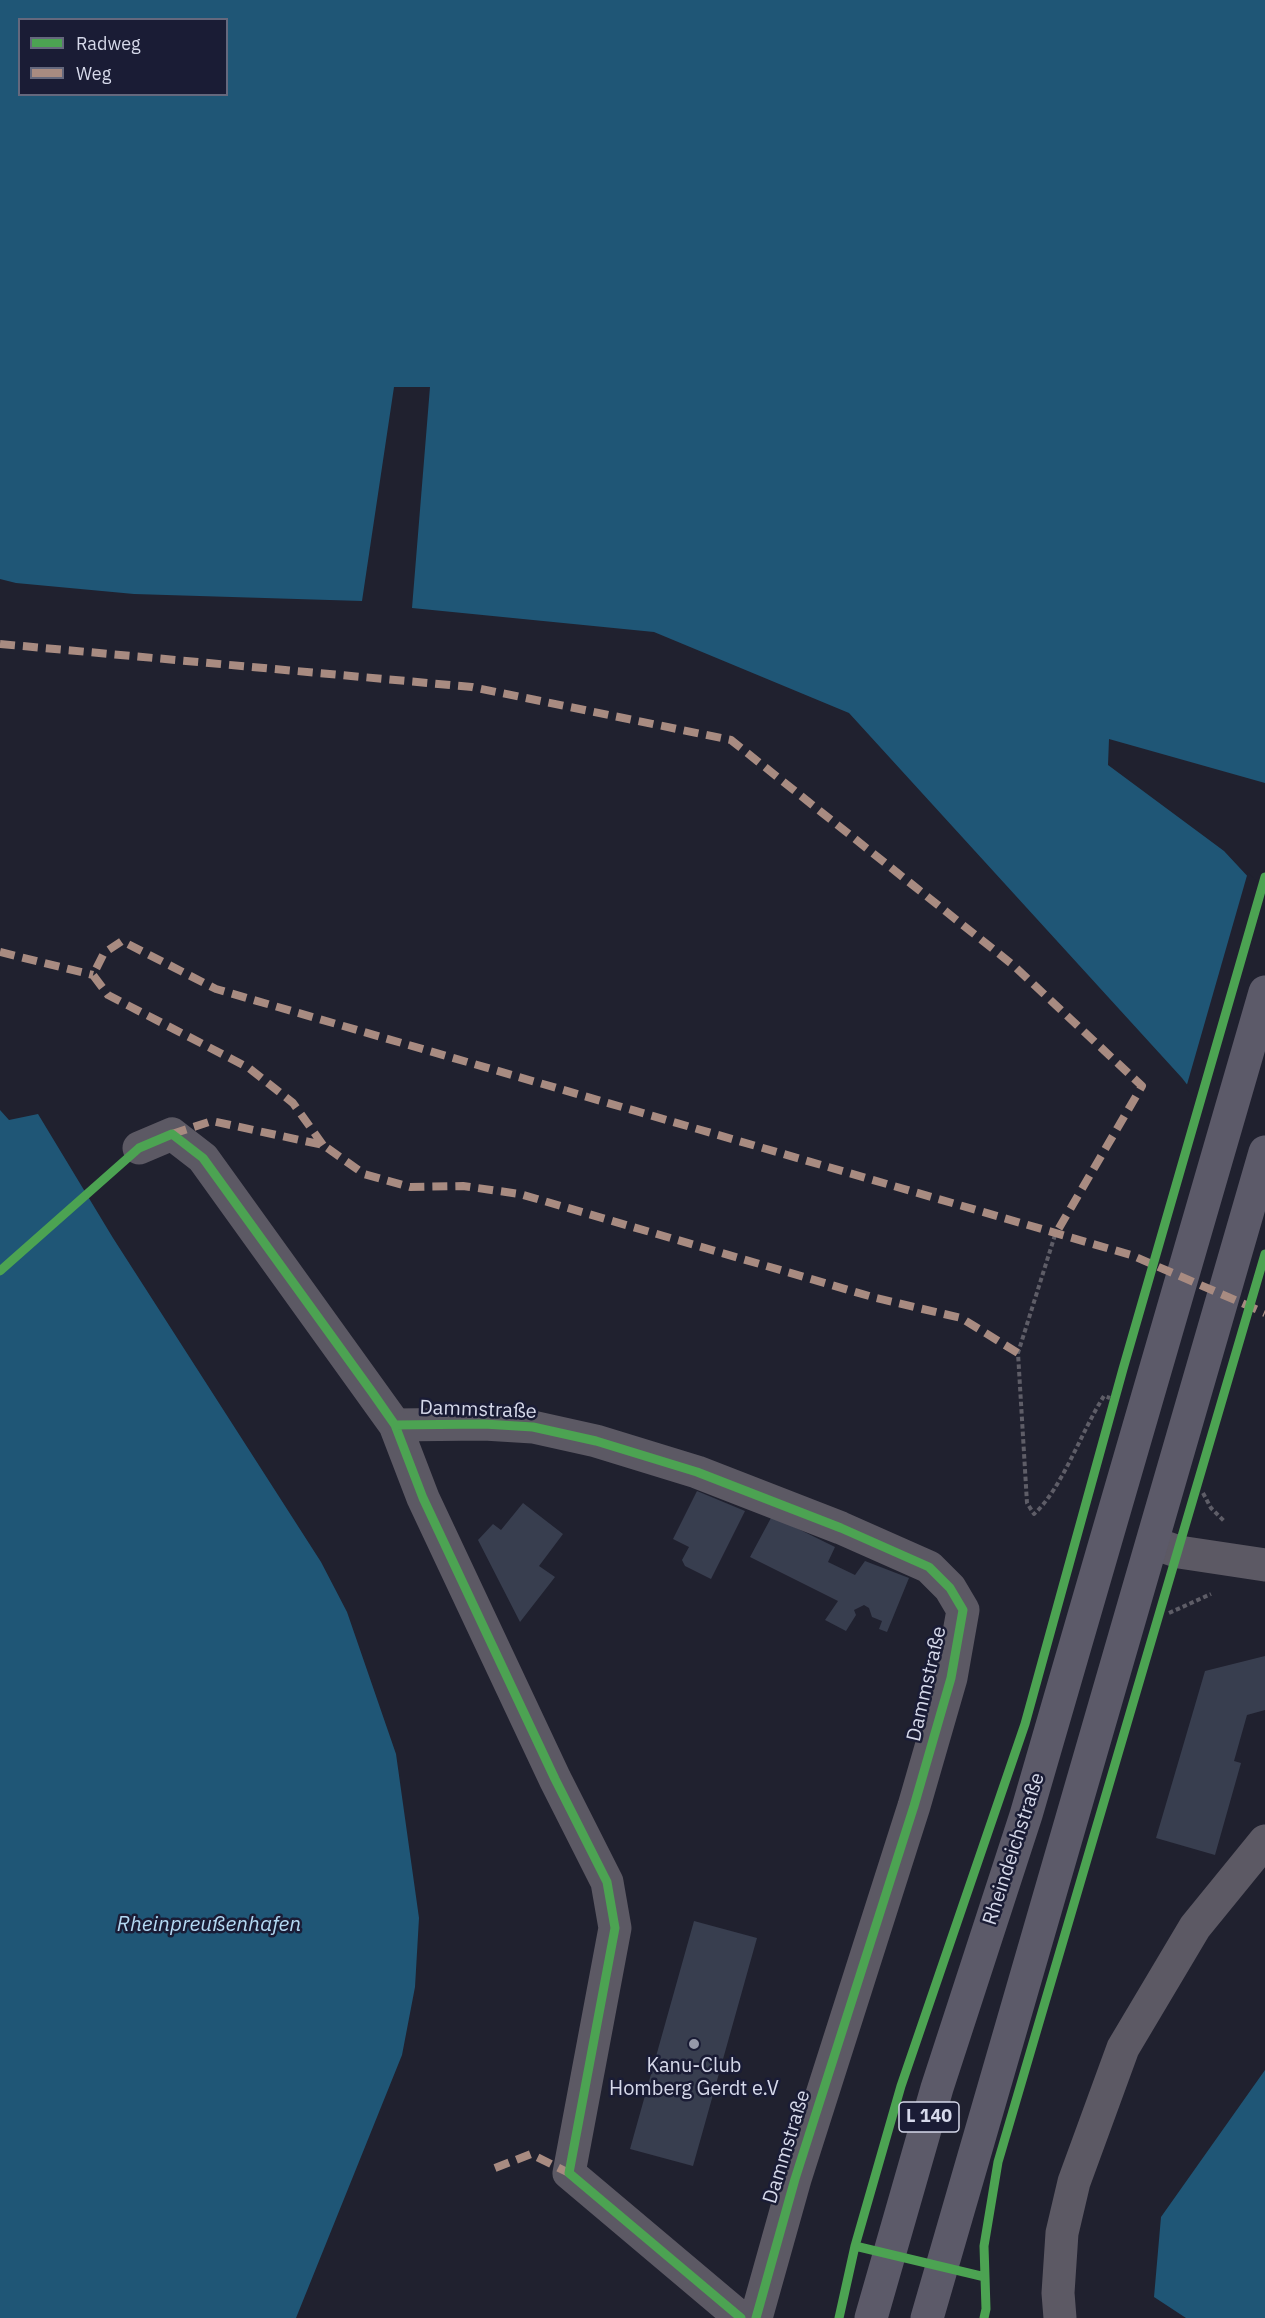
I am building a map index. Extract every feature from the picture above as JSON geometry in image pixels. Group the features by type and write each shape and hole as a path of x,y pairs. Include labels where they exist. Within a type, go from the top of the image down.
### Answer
{"main road":[{"name":"Rheindeichstraße","path":"871,2318 937,2088 1026,1815 1265,992"},
{"name":"L 140","path":"927,2318 1198,1391 1265,1152"}],"street":[{"name":"Dammstraße","path":"139,1148 172,1134 203,1158 395,1425 423,1498 555,1779 607,1882 615,1928 569,2173 741,2318"},
{"name":"Dammstraße","path":"395,1425 484,1424 533,1427 596,1441 697,1472 841,1528 929,1567 950,1587 963,1610 951,1678 920,1784 795,2179 756,2318"},
{"path":"1153,1544 1179,1552 1265,1565"},
{"path":"1060,2318 1058,2293 1062,2233 1074,2182 1123,2048 1195,1927 1265,1841"}],"path":[{"path":"1055,1235 1018,1353 1027,1503 1034,1514 1047,1503 1089,1420 1104,1396"},
{"path":"1198,1486 1211,1508 1227,1525"},
{"path":"1167,1615 1175,1608 1220,1590"}],"water":[{"path":"0,0 1265,0 1265,783 1109,739 1108,765 1224,851 1265,895 1265,1185 1182,1078 849,713 654,632 412,608 430,387 394,387 362,601 134,594 16,583 0,579"},
{"name":"Rheinpreußenhafen","path":"0,1110 9,1120 38,1114 113,1238 321,1562 347,1612 396,1754 419,1918 415,1987 402,2055 296,2318 0,2318"},
{"path":"1265,2070 1265,2318 1186,2318 1154,2297 1161,2217"}],"pier":[{"path":"1248,872 1265,891 1265,1188 1186,1088"}],"building":[{"path":"697,1491 745,1511 711,1579 685,1566 682,1560 689,1547 673,1539"},
{"path":"523,1503 563,1534 539,1566 555,1577 520,1622 478,1540 493,1524 501,1530"},
{"path":"772,1516 835,1547 828,1562 855,1575 865,1561 909,1578 887,1632 879,1629 882,1621 872,1617 869,1608 864,1605 854,1610 856,1615 846,1631 825,1620 838,1601 750,1557"},
{"path":"1265,1656 1265,1710 1247,1715 1234,1761 1241,1763 1215,1855 1156,1838 1205,1671"},
{"name":"Kanu-Club Homberg Gerdt e.V","path":"694,1921 757,1938 693,2166 630,2149"}],"marked path":[{"path":"0,644 472,687 731,740 1013,965 1142,1086 1055,1235"},
{"path":"323,1145 293,1103 249,1068 108,995 93,975 104,953 122,941 216,989 1131,1255 1265,1313"},
{"path":"0,952 93,975"},
{"path":"172,1134 212,1121 323,1145 364,1174 410,1187 463,1186 520,1194 876,1298 961,1318 1018,1353"},
{"path":"495,2168 531,2154 569,2173"}],"cycle path":[{"path":"839,2318 855,2246 901,2086 1025,1724 1123,1369 1265,877"},
{"path":"0,1271 139,1148 172,1134 203,1158 372,1392 395,1425 423,1498 555,1779 607,1882 615,1928 569,2173 741,2318"},
{"path":"984,2318 986,2309 984,2246 998,2162 1265,1254"},
{"path":"395,1425 484,1424 533,1427 596,1441 697,1472 841,1528 929,1567 950,1588 963,1610 951,1678 914,1806 795,2179 756,2318"},
{"path":"855,2246 985,2277"}],"place":[{"name":"Kanu-Club Homberg Gerdt e.V","path":"694,2044"}]}
